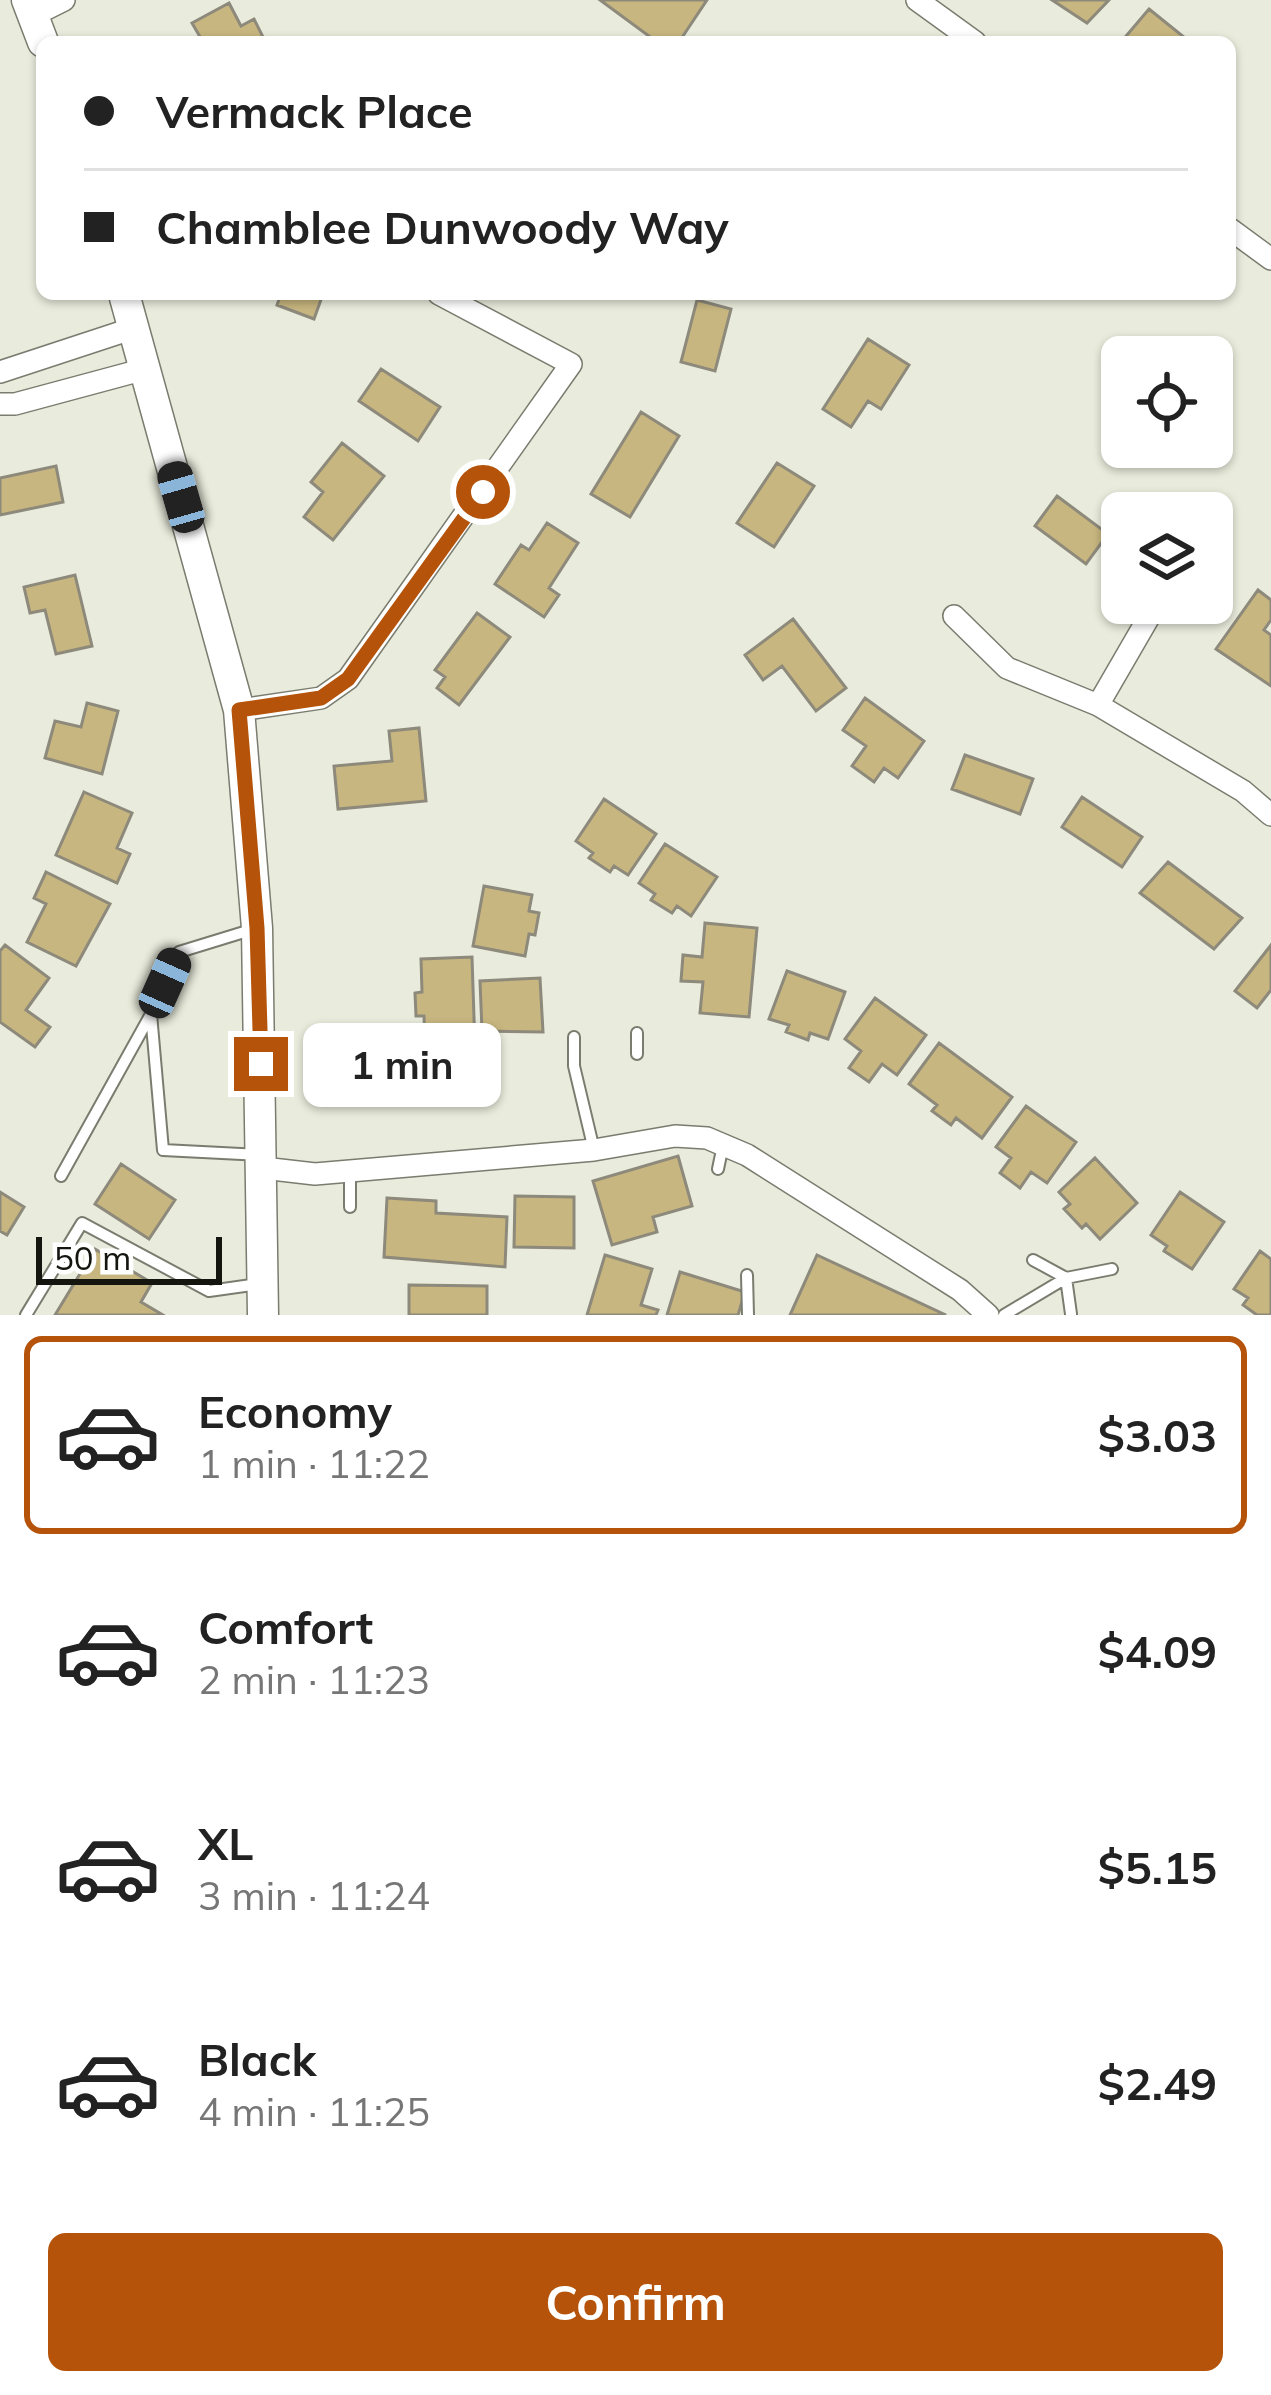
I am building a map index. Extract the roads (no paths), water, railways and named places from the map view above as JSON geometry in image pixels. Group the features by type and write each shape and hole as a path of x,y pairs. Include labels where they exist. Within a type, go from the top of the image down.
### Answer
{"street":[{"path":"34,19 64,0"},
{"path":"917,0 967,36"},
{"path":"1236,233 1271,259"},
{"path":"126,300 239,710 257,928 263,1299"},
{"path":"239,710 321,698 348,679 571,364 450,300"},
{"path":"0,372 134,328"},
{"path":"0,404 145,369"},
{"path":"954,616 1007,668 1098,705 1225,779 1271,814"},
{"path":"1098,705 1145,624"},
{"path":"263,1162 315,1174 594,1150 674,1136 707,1138 747,1155 940,1278 988,1315"}],"lane":[{"path":"61,1176 151,1014 179,952 257,928"},
{"path":"151,1014 163,1150 263,1162"},
{"path":"637,1033 638,1054"},
{"path":"574,1037 574,1066 594,1150"},
{"path":"718,1169 723,1145"},
{"path":"350,1172 350,1207"},
{"path":"26,1315 82,1223 208,1291 263,1299"},
{"path":"1033,1260 1066,1278"},
{"path":"1004,1315 1066,1278 1112,1269"},
{"path":"747,1274 748,1315"},
{"path":"1066,1278 1071,1314"}]}
